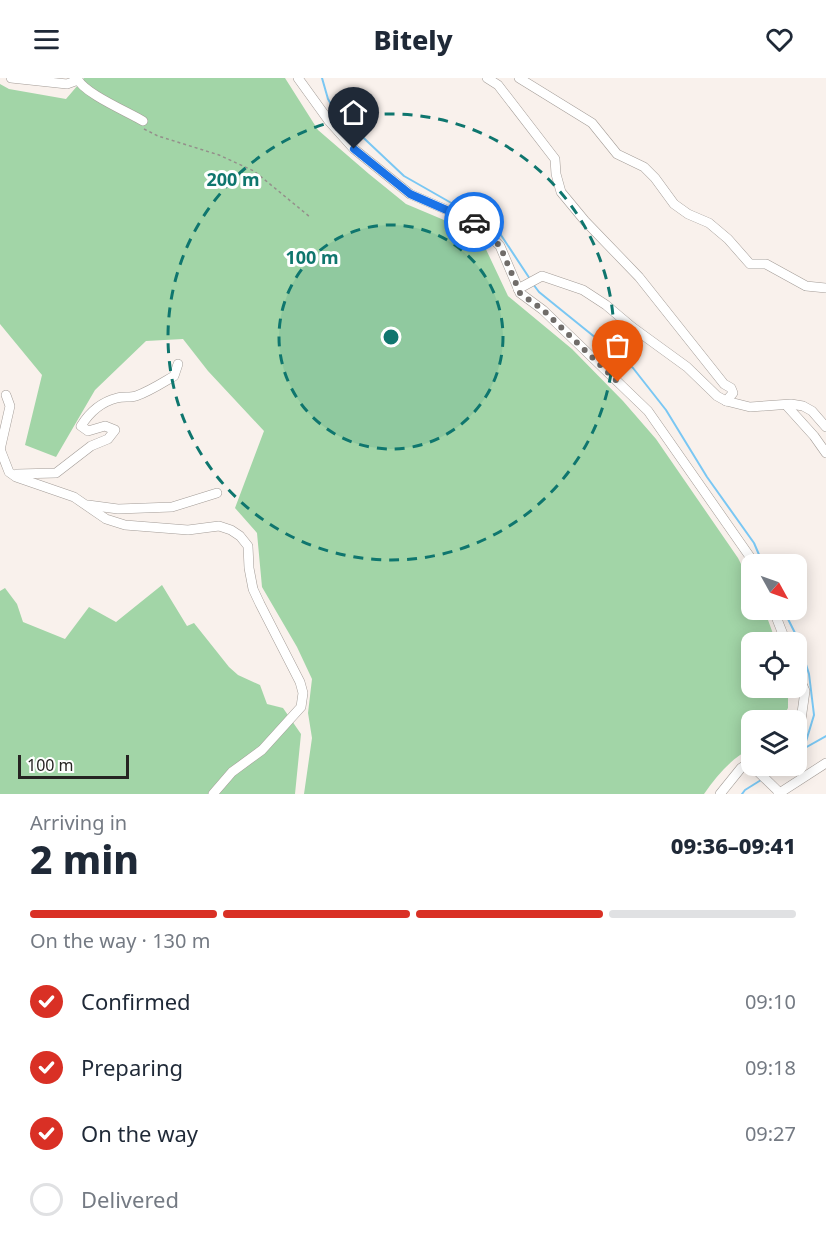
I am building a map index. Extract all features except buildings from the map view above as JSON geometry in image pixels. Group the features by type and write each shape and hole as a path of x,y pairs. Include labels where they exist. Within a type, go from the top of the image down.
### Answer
{"street":[{"path":"11,78 67,84 77,79 89,91 143,122"},
{"path":"298,78 329,121 354,149 410,194 477,223 500,246 520,293 543,310 648,411 748,554"},
{"path":"487,78 498,85 555,159 561,192 639,277 717,375 731,388 733,393 726,401"},
{"path":"519,78 592,123 617,154 644,167 674,204 688,214 709,223 728,239 750,264 766,264 806,286 826,288"},
{"path":"518,289 542,276 583,290 687,367 717,396 726,401 750,407 803,406 812,411 826,427"},
{"path":"12,474 57,473 92,446 108,440 115,430 105,426 88,431 81,426 88,415 110,401 117,398 134,397 166,381 174,376 178,364"},
{"path":"6,395 10,406 0,450 12,474 74,497 106,519 125,525 188,530 219,526 240,536 248,546 249,568 254,589 300,682 303,693 301,707 288,722 262,750 232,772 213,794"},
{"path":"786,405 826,453"},
{"path":"86,505 118,509 172,507 217,493"},
{"path":"763,776 779,793 826,762"},
{"path":"720,794 741,768"}],"path":[{"path":"143,122 145,130 219,155 254,171 310,217"}],"green space":[{"path":"84,78 285,78 318,130 369,174 406,204 463,228 483,243 508,296 572,349 623,401 656,439 738,558 741,564 741,620 768,620 772,632 741,632 741,698 788,698 787,710 741,710 741,754 725,768 704,794 304,794 312,738 308,713 312,679 297,647 262,587 257,533 235,508 264,431 208,371 183,339 146,341 95,390 56,457 25,445 42,375 0,324 0,84 9,89 66,99"},
{"path":"162,585 187,626 194,623 229,667 238,675 260,685 267,704 283,708 301,734 295,794 0,794 0,591 5,588 17,604 23,622 65,639 89,607 116,622"}],"waterway":[{"path":"322,78 328,99 335,111 404,176 497,229 530,279"},
{"path":"533,284 539,292 633,368 666,410 707,477 754,543 759,554"},
{"path":"788,620 798,639 809,674 814,715 807,738"},
{"path":"807,747 826,736"},
{"path":"742,794 761,780"}],"way so far":[{"path":"474,222 500,246 520,293 543,310 618,382"}],"route":[{"path":"354,149 410,194 474,222"}]}
